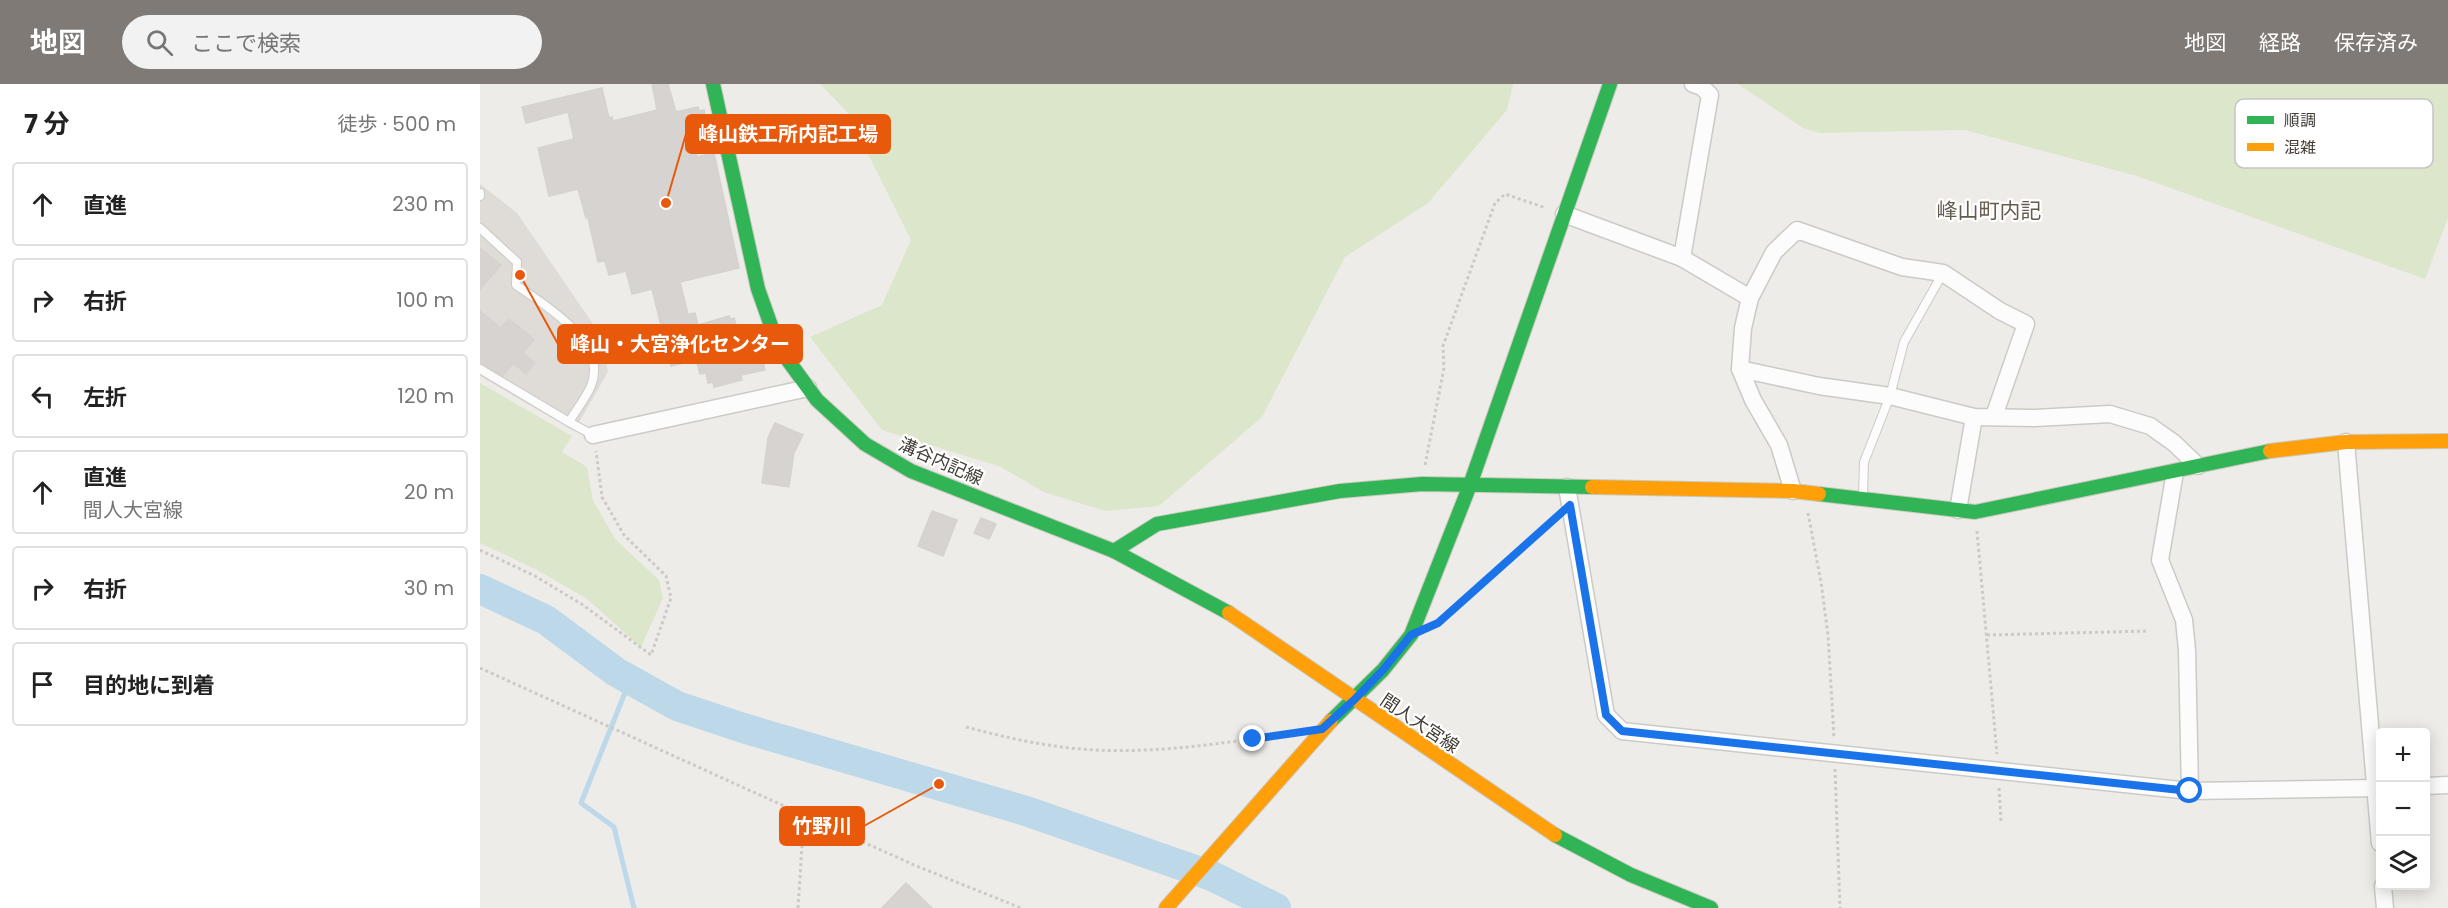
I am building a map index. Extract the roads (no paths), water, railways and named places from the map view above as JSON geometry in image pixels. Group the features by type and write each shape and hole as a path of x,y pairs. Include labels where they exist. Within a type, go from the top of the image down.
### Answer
{"street":[{"name":"溝谷内記線","path":"713,84 758,289 779,348 817,400 865,444 910,471 1113,551 1217,605 1276,643 1354,700"},
{"path":"1354,700 1383,670 1411,635 1470,485 1610,84"},
{"path":"1682,258 1710,95 1702,87 1693,84"},
{"path":"1564,214 1682,258 1750,298"},
{"path":"1798,492 1779,445 1753,400 1740,369 1743,328 1750,298 1774,252 1797,230 1902,267 1943,273 2000,311 2026,324 1994,416"},
{"path":"1740,369 1819,386 1890,396 1974,417 2035,418 2110,414 2133,419 2150,426 2174,442 2198,466"},
{"path":"593,435 808,388"},
{"path":"1966,511 1974,417"},
{"path":"1113,551 1157,524 1340,491 1422,484 1798,492 1966,511 2175,472 2281,449 2346,442 2448,441"},
{"path":"2346,442 2378,782"},
{"path":"2175,472 2160,560 2184,620 2187,650 2190,791"},
{"path":"1567,487 1606,715 1622,731 2190,791 2376,788"},
{"name":"間人大宮線","path":"1166,908 1322,729 1354,700 1545,829 1631,875 1711,908"},
{"path":"2430,786 2448,785"},
{"path":"2384,890 2385,908"}],"lane":[{"path":"480,228 517,262 516,285 577,332 589,348 594,364 592,384 569,422"},
{"path":"1863,500 1864,462 1890,396 1904,342 1943,273"},
{"path":"480,369 593,435"}],"waterway":[{"path":"480,589 546,620 616,672 677,706 743,728 1026,811 1212,876 1276,908"},
{"path":"630,680 581,803 614,827 634,908"}],"place":[{"name":"峰山鉄工所内記工場","path":"666,203"},
{"name":"峰山・大宮浄化センター","path":"520,275"},
{"name":"竹野川","path":"939,784"}],"district":[{"name":"峰山町内記","path":"1989,210"}]}
